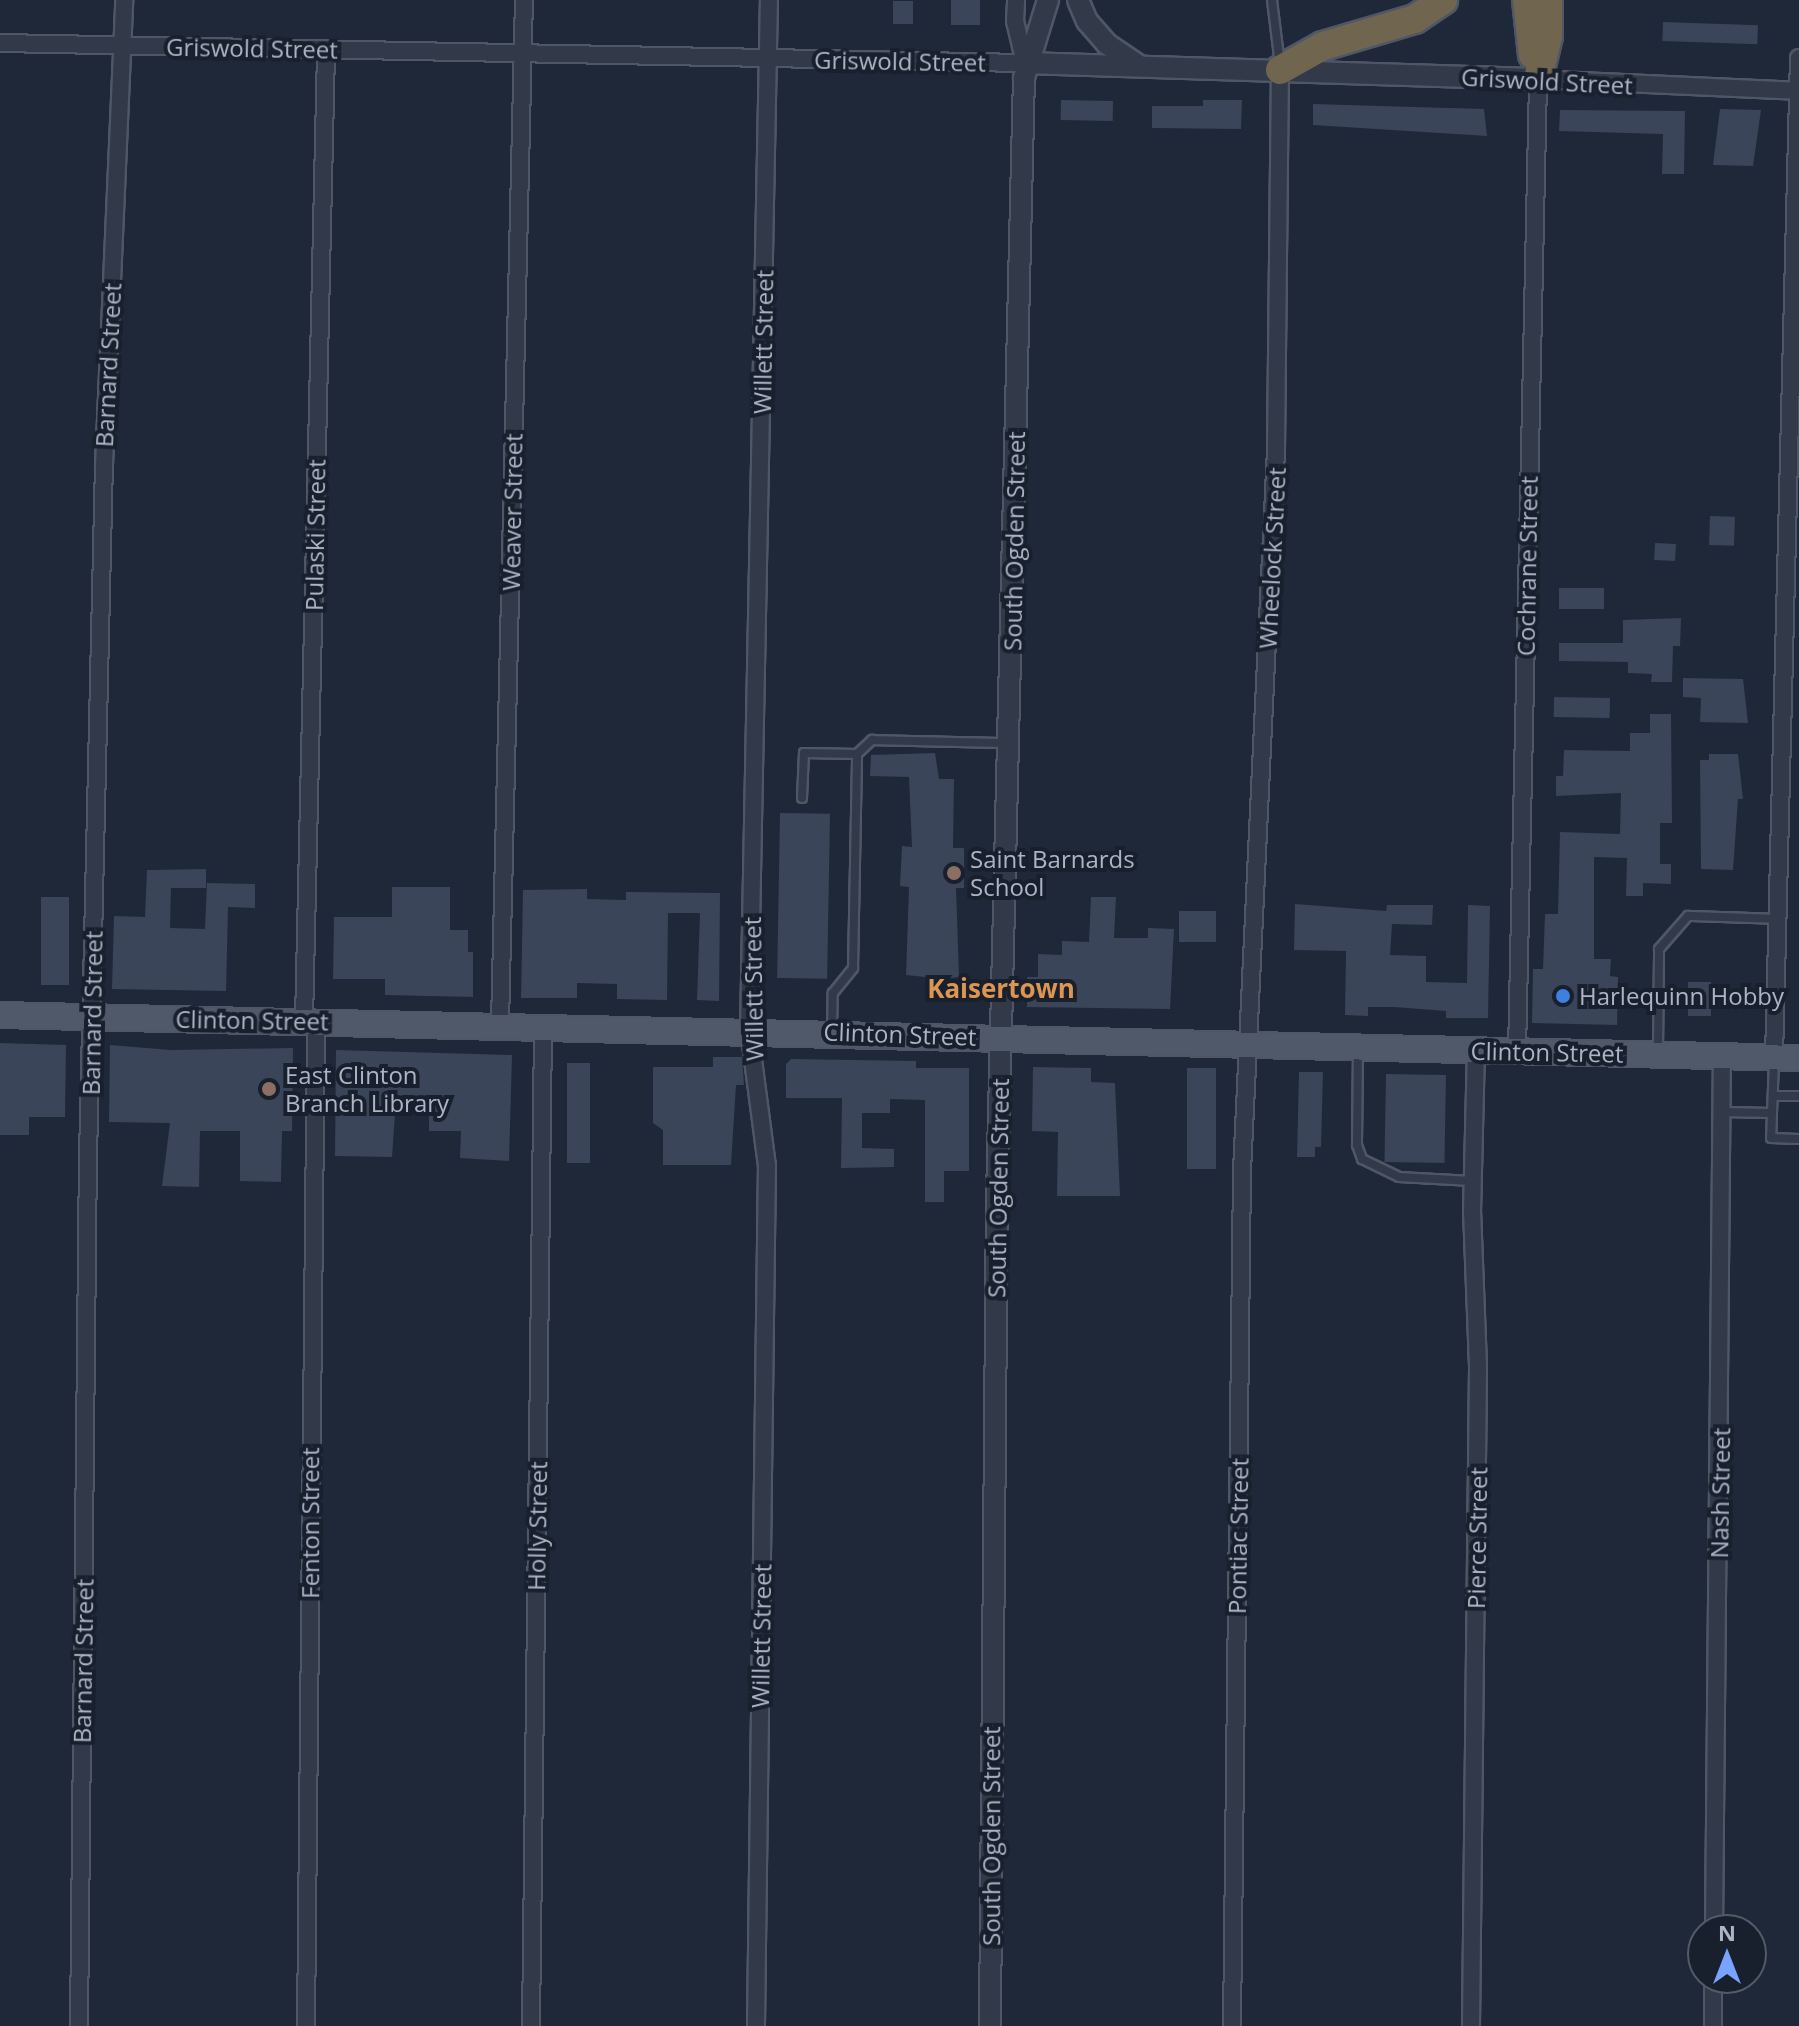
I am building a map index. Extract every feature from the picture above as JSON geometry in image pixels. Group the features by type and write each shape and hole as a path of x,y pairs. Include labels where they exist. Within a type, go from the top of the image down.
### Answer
{"highway":[{"path":"1280,70 1323,46 1415,19 1443,0"},
{"path":"1527,0 1538,79"},
{"path":"1538,79 1548,36 1548,0"}],"main road":[{"name":"Clinton Street","path":"0,1015 749,1029 1799,1058"}],"street":[{"name":"Barnard Street","path":"79,2026 92,1017 104,465 124,0"},
{"name":"Weaver Street","path":"500,1024 524,0"},
{"name":"Willett Street","path":"756,2026 767,1166 749,1029 769,0"},
{"name":"South Ogden Street","path":"990,2026 1002,1037 1025,63 1015,21 1016,0"},
{"name":"South Ogden Street","path":"1025,63 1048,0"},
{"path":"1078,0 1087,21 1107,44 1138,65"},
{"name":"Griswold Street","path":"0,43 1138,65 1798,91"},
{"name":"Pulaski Street","path":"310,1021 326,50"},
{"path":"1774,1057 1799,58"},
{"name":"Wheelock Street","path":"1249,1045 1276,449 1280,70"},
{"name":"Cochrane Street","path":"1517,1052 1538,79"},
{"name":"Fenton Street","path":"306,2026 310,1021"},
{"name":"Holly Street","path":"531,2026 543,1025"},
{"name":"Pontiac Street","path":"1232,2026 1242,1171 1249,1045"},
{"name":"Pierce Street","path":"1471,2026 1478,1381 1473,1181 1476,1051"},
{"name":"Nash Street","path":"1714,1914 1722,1056"},
{"path":"1713,1994 1713,2026"}],"lane":[{"path":"1272,0 1280,70"},
{"path":"802,798 804,753 857,754 872,740 1009,743"},
{"path":"832,1032 833,993 853,968 857,754"},
{"path":"1658,1055 1659,949 1688,916 1777,919"},
{"path":"1358,1048 1357,1145 1362,1159 1399,1177 1473,1181"},
{"path":"1774,1057 1771,1138 1799,1139"},
{"path":"1773,1096 1799,1096"},
{"path":"1722,1112 1772,1113"}],"building":[{"path":"951,0 980,0 980,25 951,25"},
{"path":"893,1 913,1 913,24 893,24"},
{"path":"1663,22 1758,25 1757,44 1662,41"},
{"path":"1061,100 1113,101 1113,121 1061,120"},
{"path":"1203,100 1242,100 1241,129 1152,128 1152,106 1203,106"},
{"path":"1313,104 1484,109 1487,136 1313,125"},
{"path":"1720,109 1761,110 1753,166 1713,165"},
{"path":"1560,110 1685,111 1684,174 1662,174 1663,134 1559,131"},
{"path":"1710,516 1735,517 1734,546 1709,545"},
{"path":"1655,543 1676,544 1675,561 1654,560"},
{"path":"1559,588 1604,588 1604,609 1559,609"},
{"path":"1681,618 1680,646 1673,646 1672,682 1651,682 1652,674 1628,673 1628,662 1559,661 1559,643 1623,643 1623,620"},
{"path":"1683,678 1743,679 1748,723 1700,722 1701,698 1683,697"},
{"path":"1554,697 1610,698 1610,718 1554,717"},
{"path":"1650,714 1671,714 1672,823 1660,823 1660,864 1671,864 1671,884 1643,883 1643,896 1626,896 1627,858 1594,857 1594,959 1611,959 1610,976 1618,977 1617,1025 1532,1023 1533,969 1543,969 1545,914 1558,914 1560,832 1620,834 1621,793 1556,796 1556,776 1563,776 1564,750 1630,751 1630,733 1650,733"},
{"path":"935,753 939,779 954,779 953,848 964,848 964,888 956,888 959,977 944,979 906,975 909,887 900,886 902,846 912,847 909,777 870,776 871,755"},
{"path":"1709,754 1738,754 1743,799 1738,799 1733,870 1701,869 1700,760 1709,760"},
{"path":"780,813 830,814 827,979 777,978"},
{"path":"206,869 206,888 171,888 170,928 205,929 207,883 255,884 255,908 228,907 226,991 112,989 114,916 145,917 147,870"},
{"path":"392,887 450,887 450,930 468,930 468,952 473,952 473,997 385,995 385,979 333,979 334,917 392,917"},
{"path":"587,889 587,899 626,900 626,892 720,893 719,1001 697,1000 700,913 668,913 667,1000 617,999 617,984 577,983 577,998 521,998 523,890"},
{"path":"41,897 69,897 69,985 41,985"},
{"path":"1091,897 1116,897 1114,938 1148,938 1148,928 1174,929 1170,1009 1027,1007 1027,977 1038,977 1038,954 1062,955 1062,941 1089,942"},
{"path":"1295,904 1386,911 1387,905 1433,905 1432,925 1392,924 1390,955 1426,956 1426,982 1467,983 1468,905 1490,906 1488,1018 1446,1018 1446,1011 1394,1007 1368,1007 1368,1016 1345,1015 1346,951 1294,950"},
{"path":"1179,911 1216,911 1216,942 1179,942"},
{"path":"1688,982 1711,982 1711,1016 1688,1016"},
{"path":"0,1043 66,1045 65,1117 29,1117 29,1135 0,1135"},
{"path":"110,1045 171,1050 293,1048 292,1131 282,1131 281,1182 240,1181 240,1131 200,1131 199,1187 162,1186 170,1123 109,1122"},
{"path":"336,1050 512,1055 509,1161 460,1158 461,1131 429,1131 429,1100 396,1100 392,1157 335,1156"},
{"path":"713,1057 742,1057 744,1085 736,1085 731,1165 663,1165 663,1130 653,1123 653,1067 713,1067"},
{"path":"791,1059 916,1061 916,1068 969,1068 969,1171 944,1171 944,1202 925,1202 925,1100 890,1099 890,1113 862,1113 862,1148 894,1149 894,1167 841,1168 842,1098 786,1098 786,1064"},
{"path":"567,1063 590,1063 590,1163 567,1163"},
{"path":"1033,1067 1091,1068 1091,1082 1115,1083 1120,1196 1057,1196 1058,1132 1032,1131"},
{"path":"1187,1068 1216,1068 1216,1169 1187,1169"},
{"path":"1299,1072 1323,1072 1321,1147 1315,1147 1315,1157 1297,1157"},
{"path":"1386,1074 1446,1075 1444,1163 1384,1162"}],"place":[{"name":"Saint Barnards School","path":"954,873"},
{"name":"Harlequinn Hobby","path":"1563,996"},
{"name":"East Clinton Branch Library","path":"269,1089"}],"district":[{"name":"Kaisertown","path":"1001,989"}]}
